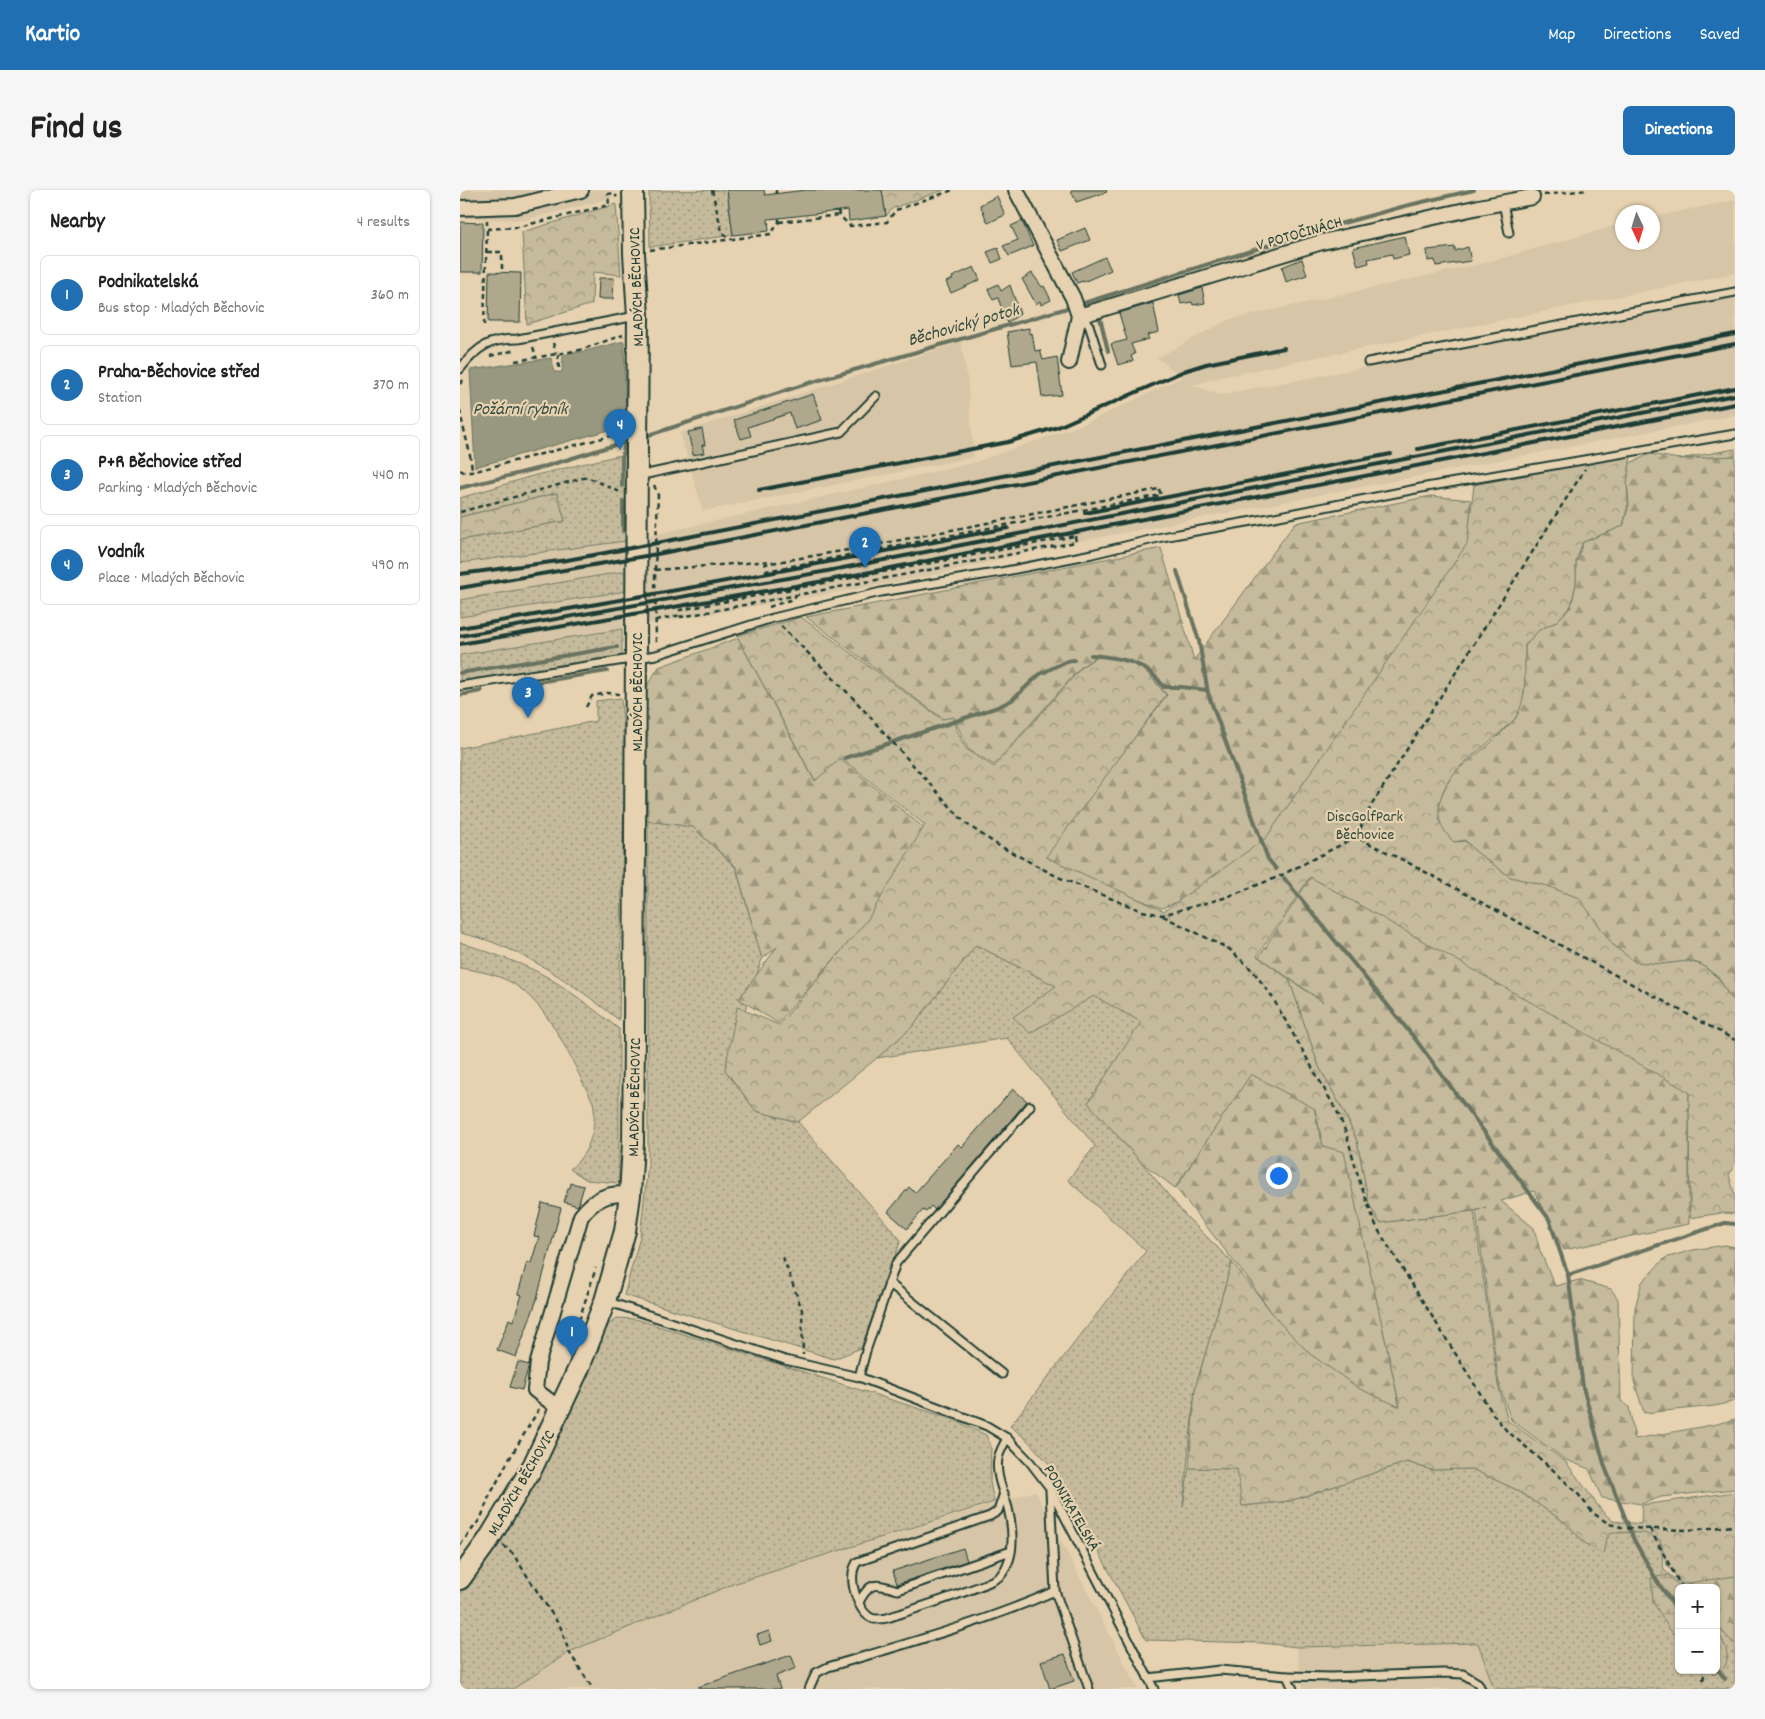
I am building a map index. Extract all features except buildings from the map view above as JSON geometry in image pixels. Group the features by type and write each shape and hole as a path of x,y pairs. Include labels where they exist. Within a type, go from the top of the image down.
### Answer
{"street":[{"path":"460,208 516,206 581,190"},
{"path":"1016,190 1076,308 1069,362"},
{"name":"MLADÝCH BĚCHOVIC","path":"460,1579 489,1539 532,1466 553,1403 605,1301 625,1231 630,1195 646,657 634,437 638,316 634,254 623,191"},
{"name":"V POTOČINÁCH","path":"1076,308 1322,242 1532,197"},
{"path":"553,1403 535,1390 538,1362 581,1216 589,1206 600,1198 618,1194 630,1195"}],"lane":[{"path":"1503,203 1510,233"},
{"path":"1368,362 1735,292"},
{"path":"1076,308 1089,325 1102,364"},
{"path":"460,369 487,343 502,339 518,339 638,316"},
{"path":"637,476 841,432 876,396"},
{"path":"460,686 646,657 774,618 881,592 1001,572 1092,554 1162,537 1426,487 1735,434"},
{"path":"859,1377 866,1350 896,1263 1030,1106"},
{"path":"889,1283 1002,1374"},
{"name":"PODNIKATELSKÁ","path":"605,1301 776,1356 859,1377 987,1426 1007,1438 1030,1462 1050,1488 1154,1689"},
{"path":"1004,1493 998,1511 990,1516 857,1562 853,1570 852,1580 859,1602 869,1616 875,1619 887,1618 983,1585 1000,1577 1008,1564 1012,1537 1009,1515 1004,1493 998,1474 998,1459 1007,1438"},
{"path":"1050,1488 1055,1591 1090,1689"},
{"path":"859,1602 865,1591 873,1586 882,1585 898,1590 1011,1551"},
{"path":"809,1689 816,1673 828,1667 926,1638 1020,1606 1055,1591"},
{"path":"1148,1678 1220,1670 1287,1676 1330,1677 1443,1673 1463,1674 1478,1683 1481,1689"},
{"path":"1287,1676 1293,1689"}],"path":[{"path":"712,190 720,228 728,240"},
{"path":"838,211 839,215 850,226 887,222 896,210 953,190"},
{"path":"1532,197 1587,190"},
{"path":"487,229 518,227 609,205 608,194 623,191"},
{"path":"646,250 771,234 780,222 839,215"},
{"path":"484,219 487,218 484,325"},
{"path":"779,218 780,222"},
{"path":"487,252 502,252 502,269"},
{"path":"515,361 580,350 626,334"},
{"path":"547,344 553,343 557,354 559,370"},
{"path":"488,356 540,345"},
{"path":"533,347 536,358"},
{"path":"460,384 465,377"},
{"path":"460,410 462,424 472,455 472,472"},
{"path":"460,470 472,472 634,437"},
{"path":"1162,915 1224,898 1278,877 1356,837 1371,806 1582,475 1590,459"},
{"path":"460,512 586,477 618,491"},
{"path":"655,570 771,561 773,563 860,548 1160,489 1161,495 766,571 765,564 773,563"},
{"path":"646,657 656,620 655,570 658,495"},
{"path":"656,620 681,615 682,617 1076,542 1075,536 680,610 681,615"},
{"path":"774,618 853,698 965,823 996,844 1058,877 1142,911 1162,915 1229,949 1253,971 1271,995 1339,1115 1360,1183 1377,1228 1492,1414 1506,1430 1565,1482 1601,1520 1625,1528 1688,1530 1735,1526"},
{"path":"586,707 592,696 608,693 625,694"},
{"path":"1356,837 1407,862 1735,1040"},
{"path":"783,1257 802,1310 803,1364"},
{"path":"578,1321 596,1268"},
{"path":"460,1546 481,1518 488,1498 507,1463 553,1403"},
{"path":"1650,1529 1680,1584"},
{"path":"489,1539 502,1544 513,1554 560,1628 570,1652 593,1689"},
{"path":"1703,1680 1704,1674"}],"shaded area":[{"path":"460,190 608,190 612,198 525,220 460,218"},
{"path":"1735,200 1735,273 1220,377 1193,385 1219,395 1735,297 1735,415 1060,545 939,574 460,655 460,617 625,591 626,571 460,600 460,563 626,541 973,463 1086,423 1182,377 1157,358 1228,320 1484,263 1615,226 1615,250 1660,250 1660,216"},
{"path":"961,342 967,378 974,457 703,511 680,433"},
{"path":"1035,1491 1138,1689 513,1689 569,1652 733,1584"},
{"path":"1478,1643 1494,1689 1303,1689 1296,1647"}],"green space":[{"path":"727,190 733,235 650,247 649,191"},
{"path":"882,190 944,190 893,208 886,216"},
{"path":"616,204 621,275 593,272 592,304 527,324 522,232"},
{"path":"1735,449 1735,456 1679,459"},
{"path":"1650,454 1679,459 1735,456 1735,1002 1719,978 1701,964 1689,961 1662,964 1634,962 1612,944 1578,898 1546,886 1510,877 1475,851 1465,840 1454,842 1444,832 1438,817 1440,798 1453,773 1491,743 1516,718 1524,693 1525,646 1539,630 1556,622 1571,607 1576,583 1576,562 1583,542 1623,526 1629,505 1627,482 1630,463"},
{"path":"628,455 626,541 460,563 460,540 565,521 557,493 460,517 460,498 532,476 616,456"},
{"name":"DiscGolfPark Běchovice","path":"1631,455 1627,482 1628,504 1623,526 1583,542 1576,561 1576,583 1571,606 1556,622 1539,630 1525,645 1524,692 1516,717 1454,773 1441,796 1440,819 1445,831 1454,842 1465,841 1475,851 1510,877 1547,886 1579,898 1613,945 1635,962 1662,964 1688,961 1702,965 1719,979 1735,1002 1735,1164 1729,1175 1735,1195 1735,1214 1721,1213 1690,1218 1689,1092 1310,877 1257,956 1289,979 1319,1067 1344,1112 1357,1141 1369,1204 1380,1223 1474,1211 1498,1385 1508,1421 1566,1462 1602,1511 1613,1521 1641,1524 1642,1505 1735,1492 1735,1576 1682,1584 1667,1565 1660,1540 1644,1533 1612,1532 1606,1539 1603,1554 1586,1544 1566,1523 1517,1490 1472,1469 1431,1470 1407,1462 1290,1501 1242,1506 1237,1469 1189,1468 1195,1389 1232,1262 1280,1323 1310,1354 1360,1389 1400,1407 1344,1152 1323,1146 1315,1109 1251,1074 1175,1188 1142,1163 1088,1103 1141,1022 1094,996 1030,1033 1013,1017 1056,986 976,945 912,1027 798,1122 756,1111 725,1070 737,1007 779,1025 868,919 925,825 841,758 815,781 737,636 801,617 942,719 954,717 957,730 966,749 994,767 1082,667 1099,655 1120,659 1144,669 1166,695 1046,857 1164,911 1266,838 1467,544 1474,485"},
{"path":"557,493 565,521 460,540 460,517"},
{"path":"1431,496 1471,500 1469,544 1266,841 1185,899 1162,908 1124,894 1044,856 1167,695 1146,669 1122,658 1097,656 1081,667 994,765 968,749 954,718 943,719 806,617 1161,548 1194,660 1295,523"},
{"path":"626,571 626,591 460,617 460,600"},
{"path":"622,629 622,657 460,682 460,655"},
{"path":"738,638 814,780 840,759 924,828 870,918 778,1023 739,999 777,947 762,959 736,867 693,827 648,821 646,687 659,667"},
{"path":"621,698 625,746 619,1020 576,988 530,959 493,942 460,933 460,748 596,721 596,701"},
{"path":"648,821 693,827 736,868 762,959 725,1070 756,1111 798,1122 901,1240 861,1348 834,1359 624,1295 640,1237 648,1164"},
{"path":"1311,877 1689,1090 1689,1224 1564,1250 1534,1191 1501,1201 1534,1228 1540,1251 1555,1286 1579,1280 1611,1289 1618,1299 1621,1401 1629,1407 1635,1439 1735,1419 1735,1489 1661,1497 1641,1504 1602,1498 1589,1469 1566,1460 1511,1420 1499,1385 1476,1211 1486,1207 1474,1211 1380,1223 1369,1205 1357,1141 1344,1112 1319,1067 1289,979 1323,1002 1259,957"},
{"path":"460,942 540,973 570,992 619,1029 619,1183 587,1180 570,1169 582,1157 590,1142 594,1125 594,1108 591,1097 556,1031 537,1004 526,993 508,981 488,973 460,968"},
{"path":"976,945 1056,986 1095,996 1142,1022 1088,1103 1142,1163 1184,1214 1232,1262 1195,1389 1183,1507 1189,1468 1237,1469 1243,1506 1290,1501 1407,1462 1431,1470 1472,1469 1517,1490 1566,1523 1586,1544 1603,1554 1606,1539 1612,1533 1644,1532 1660,1540 1664,1570 1680,1584 1675,1584 1675,1674 1720,1674 1720,1628 1735,1643 1735,1689 1494,1689 1478,1643 1297,1647 1262,1643 1146,1640 1055,1470 1026,1439 1010,1426 1146,1251 1068,1180 1095,1146 1007,1038 877,1058 912,1027"},
{"path":"1250,1073 1314,1108 1323,1146 1345,1151 1400,1408 1359,1389 1311,1355 1280,1324 1247,1278 1176,1188"},
{"path":"1725,1245 1735,1247 1735,1401 1715,1406 1644,1413 1634,1381 1635,1308 1642,1282 1665,1258 1693,1250"},
{"path":"617,1318 636,1319 952,1419 986,1435 991,1447 990,1482 994,1502 733,1584 569,1652 513,1689 460,1689 460,1590 498,1546 555,1441 602,1330"},
{"path":"1668,1575 1677,1584 1675,1584 1675,1635 1653,1602 1651,1578"},
{"path":"1735,1575 1735,1643 1720,1629 1720,1584 1682,1584 1680,1582"},
{"path":"1720,1636 1727,1655 1727,1661 1721,1671"}],"water":[{"name":"Požární rybník","path":"624,341 626,420 617,425 616,431 613,429 475,467 470,370 551,358 554,372 562,372 563,356 571,352 581,352"}],"waterway":[{"name":"Běchovický potok","path":"643,437 806,384 1071,307 1314,231 1405,206 1474,190"},
{"path":"1100,318 1108,351"},
{"name":"Běchovický potok","path":"460,488 540,468 631,440"},
{"path":"622,486 622,458 625,442"},
{"path":"623,501 623,531"},
{"path":"1177,571 1199,641 1208,693 1268,859 1276,869"},
{"path":"460,673 617,647"},
{"path":"1091,655 1132,662 1149,671 1164,687 1207,690"},
{"path":"845,758 998,707 1012,700 1040,674 1067,661 1074,660"},
{"path":"519,685 607,671"},
{"path":"460,695 481,691"},
{"path":"1284,878 1416,1040 1549,1219 1568,1275 1583,1387 1605,1467 1634,1540 1657,1581 1675,1607"},
{"path":"1568,1275 1725,1223 1735,1224"},
{"path":"1720,1672 1725,1679"}],"railway":[{"path":"460,574 567,560 626,549 1735,334"},
{"path":"460,588 657,554 1735,344"},
{"path":"759,490 1008,442 1058,427 1184,371 1206,364 1284,348"},
{"path":"1418,449 1735,388"},
{"path":"460,636 822,572 1735,395"},
{"path":"460,644 824,581 1735,404"},
{"path":"1085,513 1391,454"},
{"path":"460,628 694,587 1008,528"}],"place":[{"name":"Vodník","path":"620,450"},
{"name":"Praha-Běchovice střed","path":"865,568"},
{"name":"P+R Běchovice střed","path":"528,718"},
{"name":"Podnikatelská","path":"572,1357"}]}
